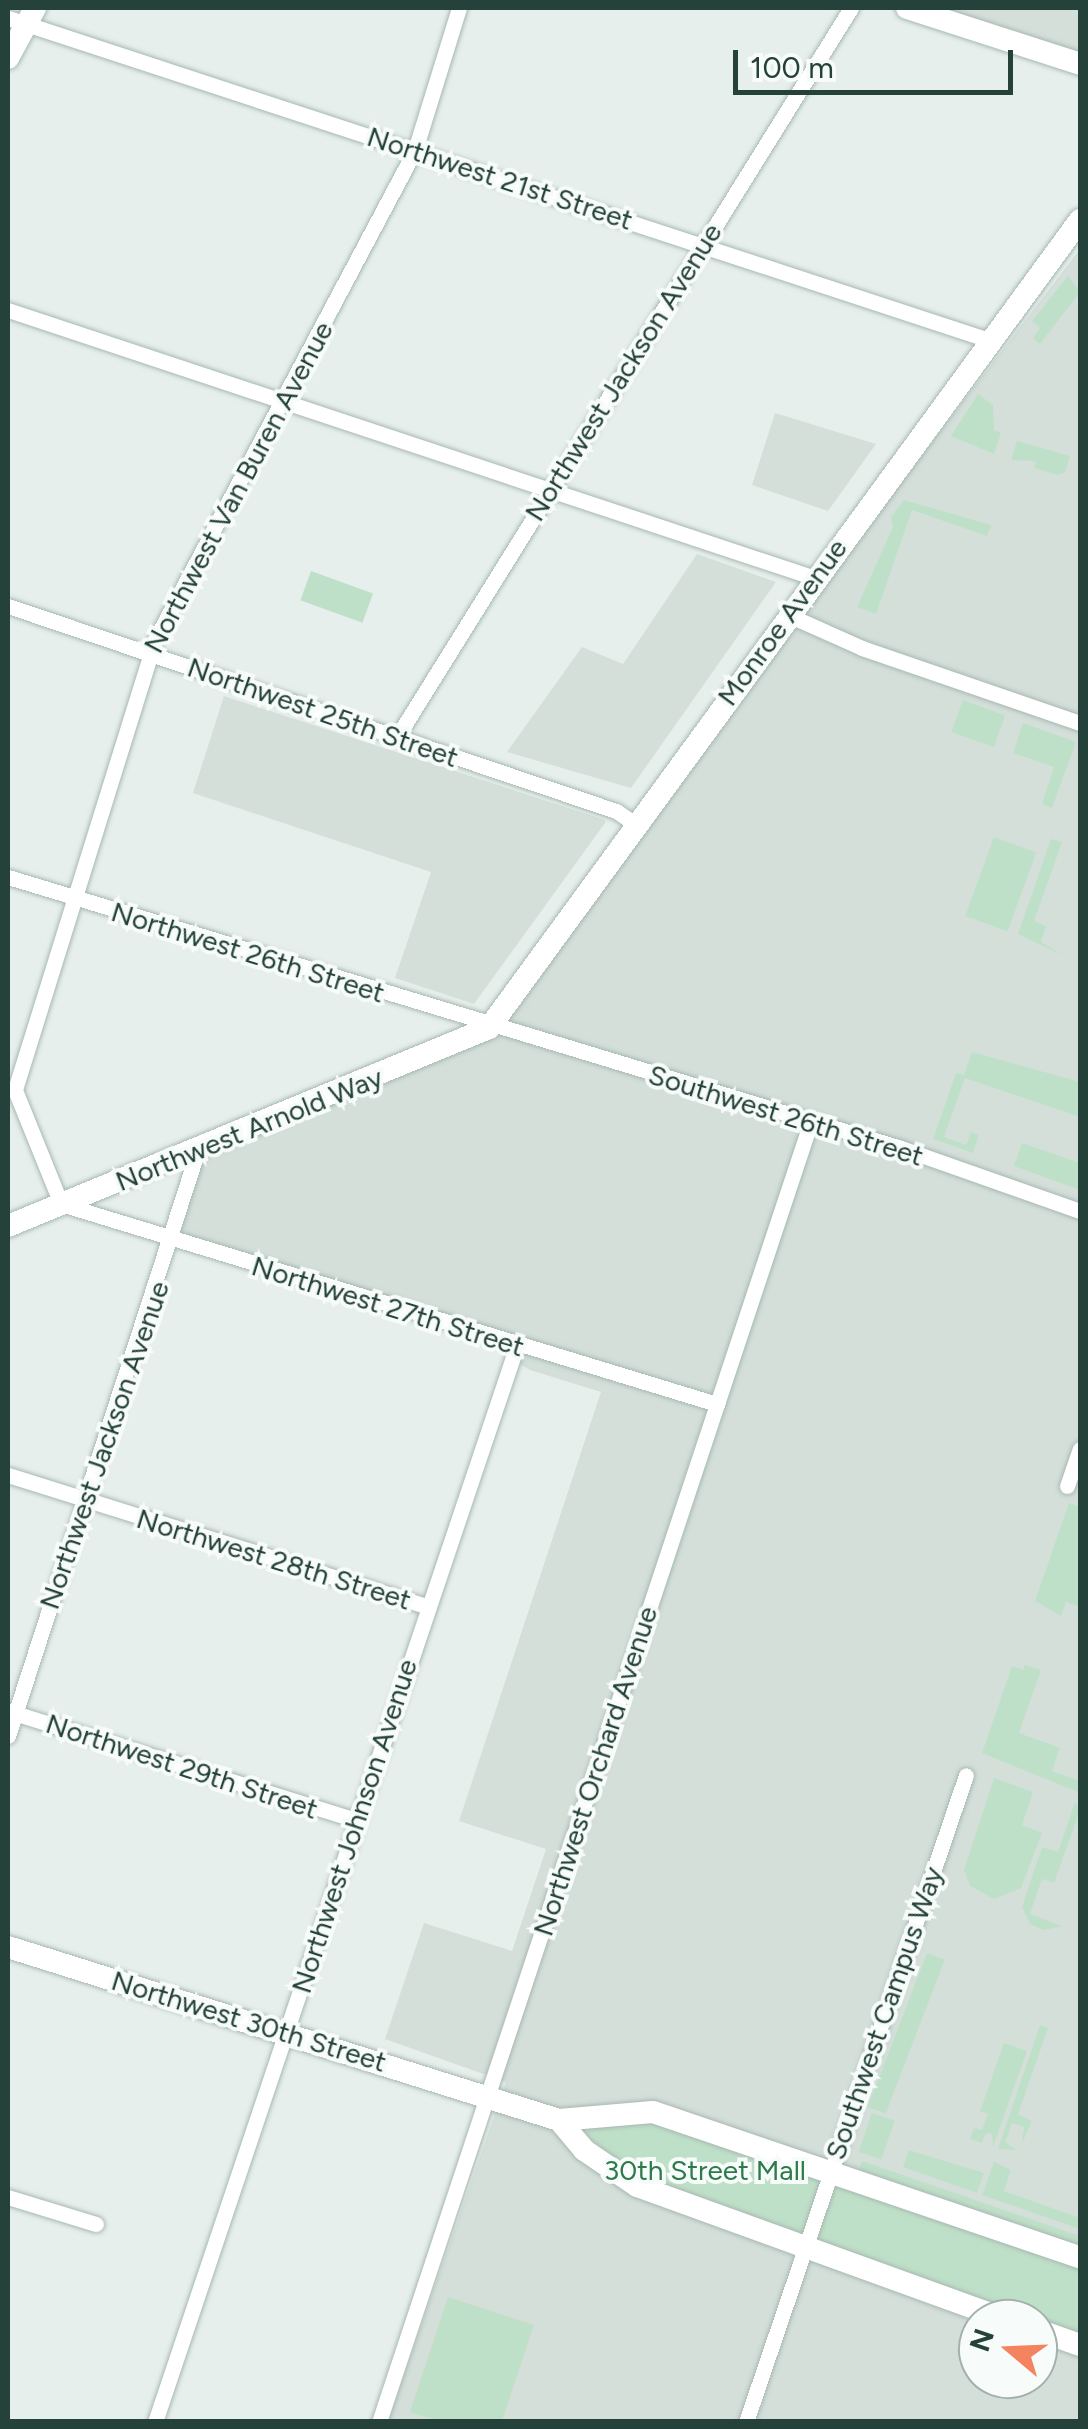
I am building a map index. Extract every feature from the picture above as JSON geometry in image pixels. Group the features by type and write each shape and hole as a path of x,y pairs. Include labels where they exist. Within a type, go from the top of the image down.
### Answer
{"street":[{"name":"Northwest Van Buren Avenue","path":"61,1204 14,1106 14,1080 76,898 149,654 415,150 459,8"},
{"name":"Northwest Jackson Avenue","path":"397,737 851,8"},
{"path":"906,8 1080,64"},
{"name":"Northwest 21st Street","path":"23,16 992,340"},
{"path":"8,58 23,16"},
{"name":"Monroe Avenue","path":"489,1028 634,824 1080,220"},
{"path":"8,310 815,578"},
{"name":"Northwest 25th Street","path":"8,606 616,810 634,824"},
{"path":"788,615 844,642 1080,723"},
{"name":"Northwest 26th Street","path":"8,877 489,1028"},
{"name":"Southwest 26th Street","path":"489,1028 811,1121 1080,1210"},
{"name":"Northwest Arnold Way","path":"8,1226 197,1153 489,1028"},
{"name":"Northwest Orchard Avenue","path":"379,2422 811,1121"},
{"name":"Northwest Jackson Avenue","path":"8,1736 11,1712 172,1241 197,1153"},
{"name":"Northwest 27th Street","path":"61,1204 716,1404"},
{"name":"Northwest Johnson Avenue","path":"155,2422 517,1344"},
{"path":"1067,1486 1080,1448"},
{"name":"Northwest 28th Street","path":"8,1474 426,1606"},
{"name":"Northwest 29th Street","path":"11,1712 356,1820"},
{"name":"Southwest Campus Way","path":"746,2422 966,1775"},
{"name":"Northwest 30th Street","path":"8,1947 560,2120"},
{"path":"560,2120 653,2112 1080,2257"},
{"path":"560,2120 584,2150 637,2186 958,2303"},
{"path":"8,2198 96,2224"}],"shaded area":[{"path":"885,8 1080,8 1080,70 971,34"},
{"path":"1080,249 1080,2421 388,2421 506,2082 385,2039 424,1923 512,1951 546,1849 459,1821 601,1392 530,1370 425,1313 179,1239 199,1155 490,1035 702,730 793,634 824,583"},
{"path":"775,413 876,444 828,511 752,485"},
{"path":"697,554 776,582 631,788 507,752 582,647 623,664"},
{"path":"224,696 605,823 474,1004 395,978 431,872 193,793"}],"green space":[{"path":"1068,276 1080,292 1040,344 1033,338 1040,328 1032,321"},
{"path":"978,394 993,405 994,430 1001,433 994,454 951,436"},
{"path":"1017,441 1070,456 1065,472 1058,475 1034,468 1036,461 1011,460"},
{"path":"904,500 991,525 987,536 912,510 876,614 857,607 893,527 891,517"},
{"path":"311,571 373,594 362,623 300,600"},
{"path":"963,700 1005,715 994,747 951,732"},
{"path":"1023,723 1076,742 1052,808 1042,804 1054,767 1013,753"},
{"path":"994,837 1036,852 1008,931 965,916"},
{"path":"1051,839 1062,842 1034,921 1046,926 1041,942 1062,955 1018,934"},
{"path":"972,1052 1080,1082 1080,1117 965,1078 944,1137 966,1145 971,1132 979,1135 973,1153 933,1139 956,1073 964,1075"},
{"path":"1022,1143 1080,1163 1080,1190 1014,1166"},
{"path":"1069,1503 1080,1507 1080,1607 1066,1602 1061,1616 1035,1601"},
{"path":"1025,1665 1041,1670 1019,1733 1060,1748 1052,1771 1080,1781 1080,1798 1078,1792 982,1753 1012,1666 1023,1670"},
{"path":"994,1778 1033,1792 1022,1825 1042,1833 1021,1888 994,1899 970,1886 964,1870"},
{"path":"1075,1802 1080,1810 1054,1883 1042,1879 1030,1914 1062,1926 1044,1930 1030,1924 1022,1907 1042,1847 1058,1852"},
{"path":"927,1953 945,1960 886,2114 868,2107"},
{"path":"1040,2025 1048,2028 1018,2114 1032,2121 1022,2143 1024,2127 1012,2123 1005,2142 1016,2150 998,2149"},
{"path":"1004,2043 1027,2051 993,2147 992,2134 986,2133 982,2143 970,2139 974,2128 982,2130 988,2114 980,2111"},
{"path":"872,2113 895,2121 881,2160 859,2152"},
{"name":"30th Street Mall","path":"648,2118 1080,2265 1080,2334 1058,2326 1058,2299 978,2299 644,2184 587,2135 590,2125"},
{"path":"909,2150 984,2173 977,2193 903,2167"},
{"path":"862,2161 1080,2236 1077,2245 859,2170"},
{"path":"994,2162 1011,2170 1004,2191 1080,2218 1080,2229 982,2195"},
{"path":"448,2297 534,2325 502,2421 439,2421 410,2412"}]}
